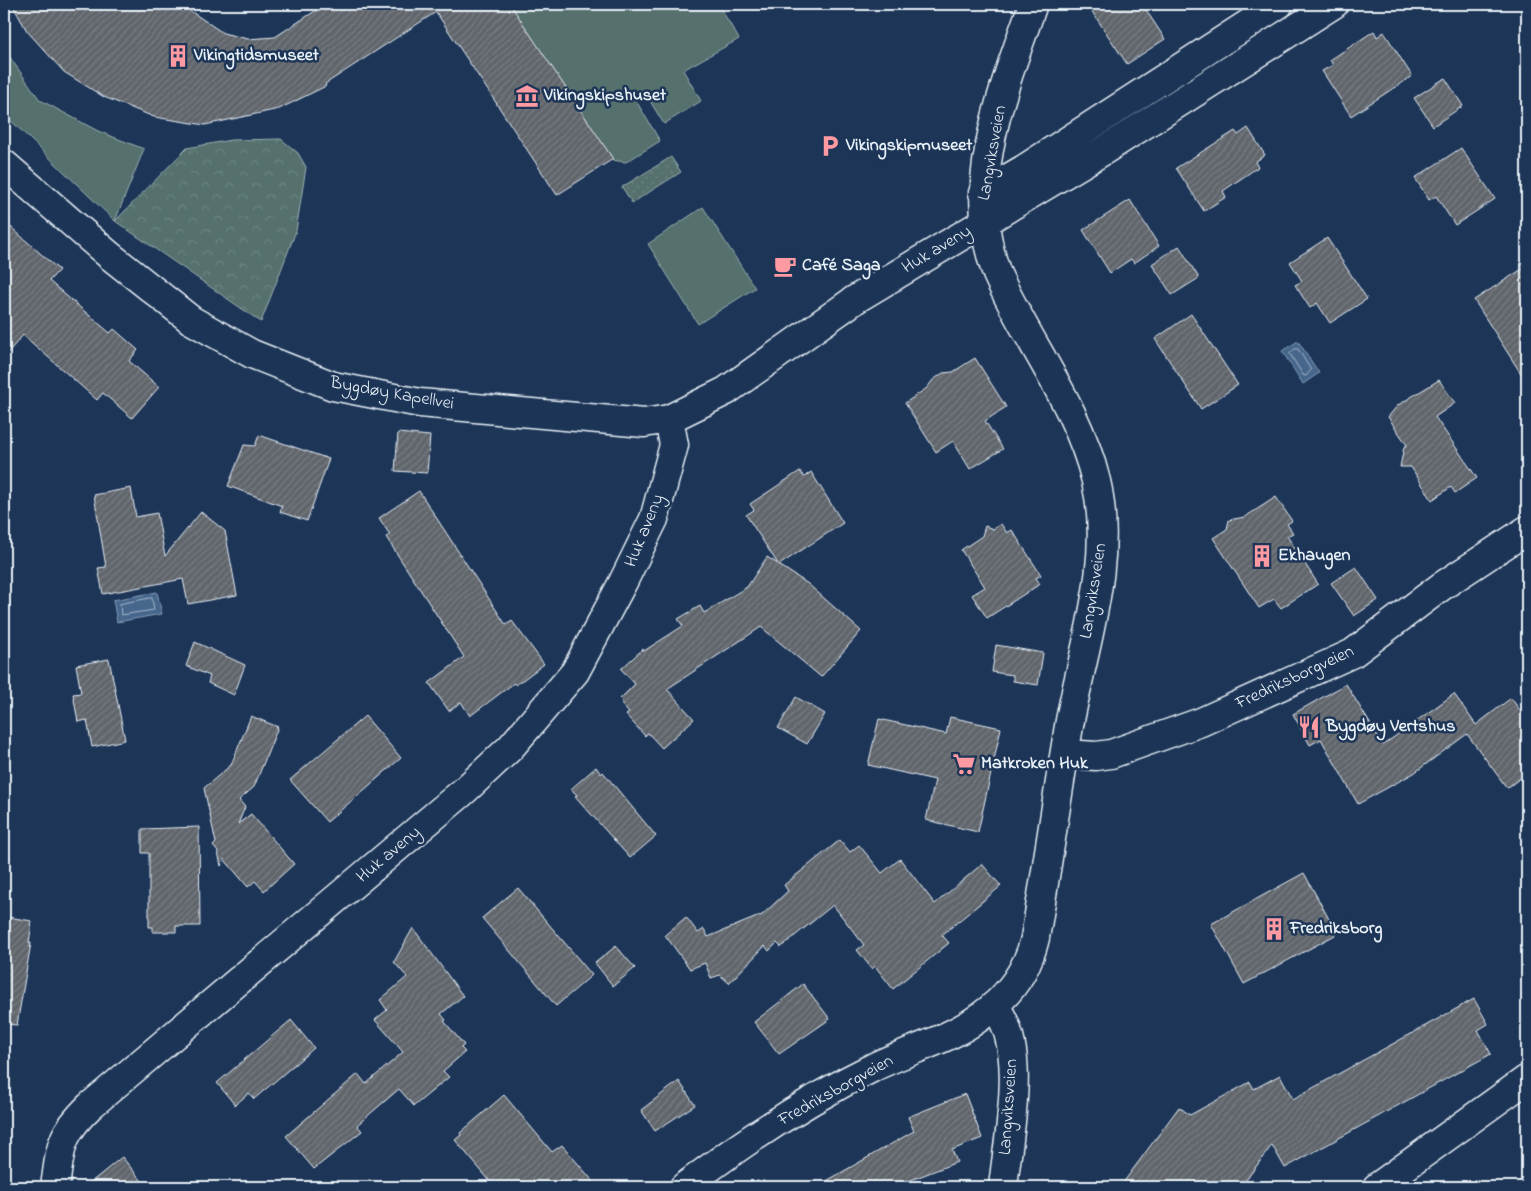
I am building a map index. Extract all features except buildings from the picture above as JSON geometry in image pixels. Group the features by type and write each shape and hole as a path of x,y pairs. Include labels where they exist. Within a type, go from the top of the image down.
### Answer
{"street":[{"name":"Langviksveien","path":"1003,1187 1015,1060 1008,1026 994,1006 1022,976 1030,959 1035,938 1065,754 1101,558 1102,522 1089,457 1069,410 996,274 990,257 983,223 983,192 992,138 1005,86 1033,4"},
{"path":"983,192 1032,164 1279,4"},
{"name":"Huk aveny","path":"55,1187 62,1142 70,1124 464,791 510,748 575,672 624,582 654,519 674,445 669,419 726,391 856,299 1104,152 1334,4"},
{"name":"Bygdøy Kapellvei","path":"4,164 109,255 191,320 252,354 333,386 420,403 644,423 669,419"},
{"name":"Fredriksborgveien","path":"1065,754 1096,756 1119,751 1201,722 1353,653 1442,586 1527,530"},
{"name":"Fredriksborgveien","path":"684,1187 749,1141 831,1090 873,1068 960,1029 980,1018 994,1006"},
{"path":"1377,1187 1527,1079"}],"green space":[{"path":"508,4 718,4 739,39 683,70 701,101 664,124 645,93 635,99 660,141 626,162 611,160"},
{"path":"4,49 40,100 98,131 144,149 115,221 4,114"},
{"path":"281,139 298,153 306,167 296,231 261,322 115,221 187,148 231,140"},
{"path":"671,157 681,172 632,203 622,187"},
{"path":"703,207 755,288 698,324 648,244"}],"water":[{"path":"1298,341 1319,373 1303,384 1282,351"},
{"path":"157,592 162,614 117,622 113,600"}],"place":[{"name":"Vikingtidsmuseet","path":"178,56"},
{"name":"Vikingskipshuset","path":"527,96"},
{"name":"Vikingskipmuseet","path":"830,146"},
{"name":"Café Saga","path":"785,266"},
{"name":"Ekhaugen","path":"1262,556"},
{"name":"Bygdøy Vertshus","path":"1309,727"},
{"name":"Matkroken Huk","path":"964,764"},
{"name":"Fredriksborg","path":"1274,929"}]}
